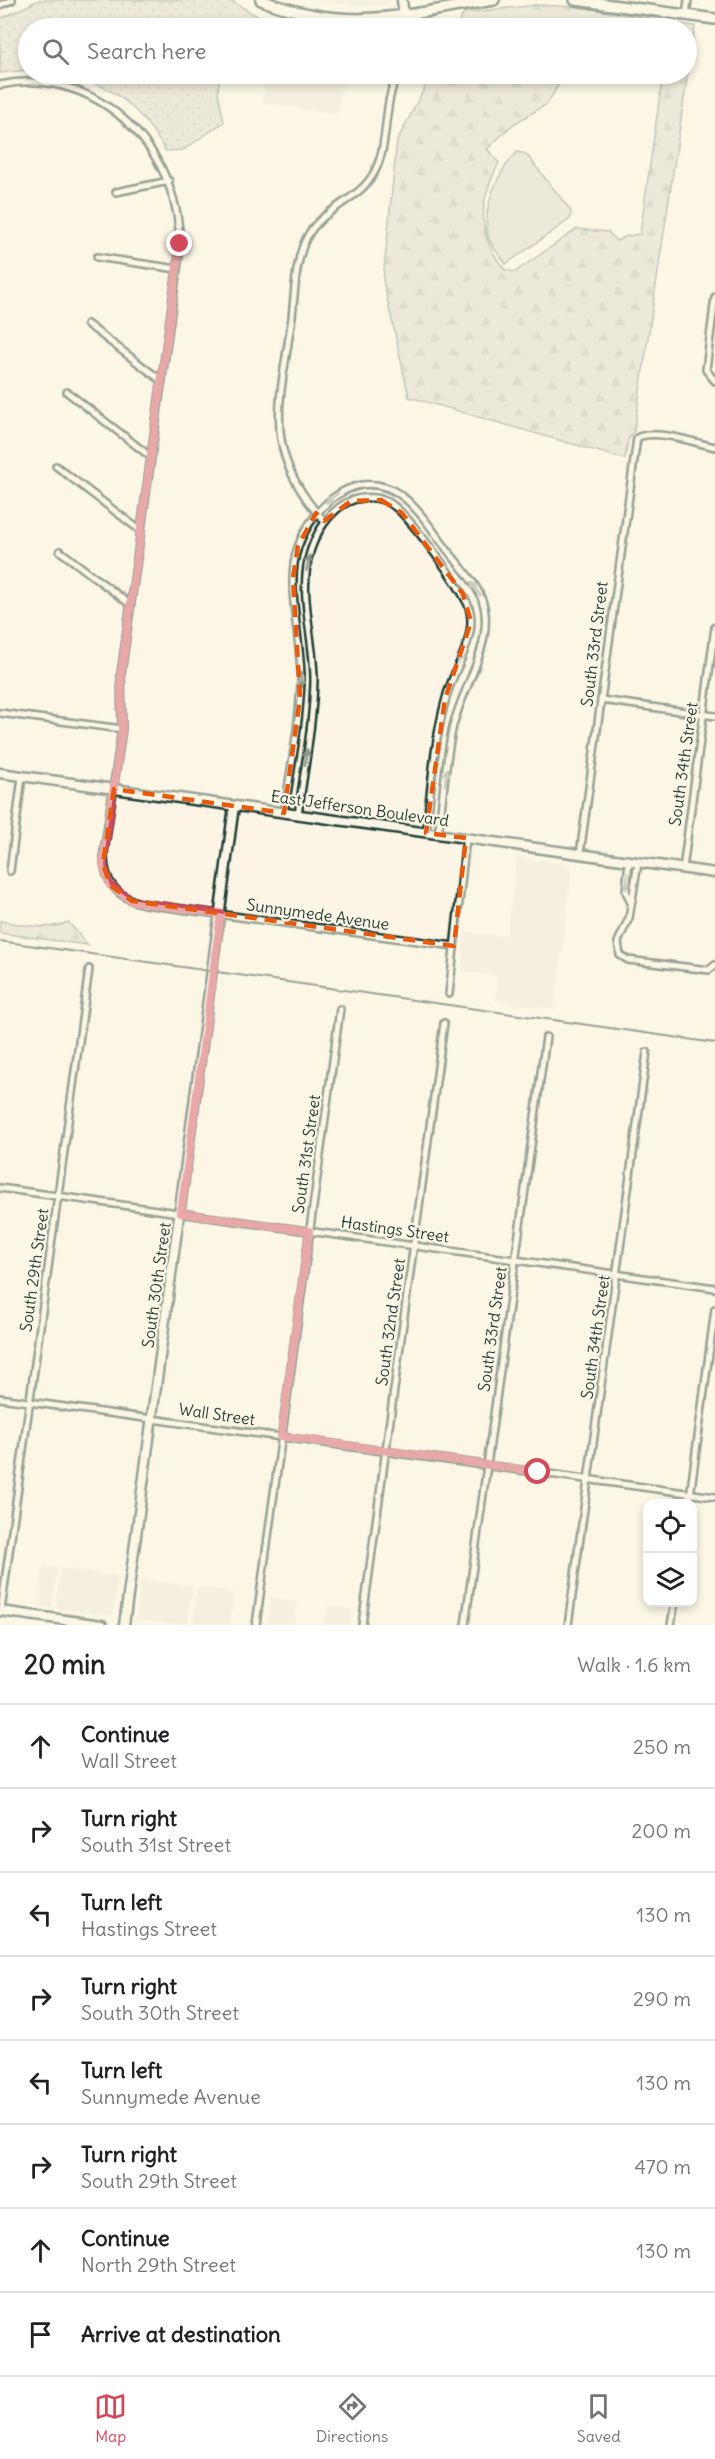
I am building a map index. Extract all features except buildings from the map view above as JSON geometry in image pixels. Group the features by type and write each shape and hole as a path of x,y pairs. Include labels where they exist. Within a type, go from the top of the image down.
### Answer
{"main road":[{"path":"261,0 293,11 328,18"},
{"path":"391,18 494,0"},
{"path":"575,0 715,19"}],"street":[{"path":"0,5 12,0"},
{"path":"402,0 404,17"},
{"path":"686,15 688,0"},
{"path":"0,85 19,84"},
{"path":"43,84 64,88 98,101 127,121 154,152 169,181 177,207 180,244 120,684 122,729 114,789"},
{"path":"326,522 316,513 295,483 285,459 278,424 301,254 315,226 332,210 357,195 375,172 388,99 394,84"},
{"path":"116,192 169,181"},
{"path":"97,257 177,268"},
{"path":"715,297 707,373 715,381"},
{"path":"87,324 162,381"},
{"path":"67,392 152,457"},
{"name":"South 33rd Street","path":"580,854 637,438 648,433 715,447"},
{"path":"56,466 141,531"},
{"path":"284,813 300,698 299,636 293,592 293,568 298,546 316,513 336,494 347,489 372,485 395,492 415,507 480,595 485,614 483,638 453,729 438,835"},
{"path":"298,815 314,678 306,579 312,546 326,522 342,505 351,501 372,498 388,502 402,513 467,601 471,621 441,716 426,833"},
{"path":"60,551 131,605"},
{"name":"South 34th Street","path":"683,869 715,627"},
{"path":"601,700 715,716"},
{"path":"0,713 122,729"},
{"name":"East Jefferson Boulevard","path":"0,773 715,873"},
{"path":"10,871 22,777"},
{"name":"Sunnymede Avenue","path":"114,789 103,864 112,887 132,901 454,946"},
{"name":"South 30th Street","path":"124,1625 234,806"},
{"path":"449,994 466,838"},
{"path":"634,862 626,891 630,901 629,918 618,942 620,955 624,958 709,970 715,965"},
{"name":"South 29th Street","path":"0,1611 88,969"},
{"name":"South 31st Street","path":"256,1625 340,1009"},
{"name":"South 32nd Street","path":"362,1625 444,1023"},
{"name":"South 33rd Street","path":"465,1625 546,1037"},
{"name":"South 34th Street","path":"568,1625 647,1052"},
{"name":"Hastings Street","path":"0,1188 715,1288"},
{"path":"689,1499 715,1310"},
{"name":"Wall Street","path":"0,1398 715,1497"},
{"path":"671,1625 674,1607"},
{"path":"0,1611 102,1625"}],"highlighted area":[{"path":"381,500 402,513 463,594 471,622 445,699 426,833 466,838 454,946 132,901 110,885 103,864 114,789 284,813 300,698 293,578 298,546 316,513 324,521 351,501"}],"shaded area":[{"path":"307,0 390,0 389,5 360,6"},
{"path":"265,84 342,84 338,114 262,103"},
{"path":"517,857 572,865 555,1010 495,1001 498,976 461,971 465,932 507,936"},
{"path":"43,1566 58,1567 52,1608 38,1606"},
{"path":"61,1568 118,1576 113,1616 55,1608"},
{"path":"142,1579 193,1586 187,1625 136,1620"},
{"path":"197,1587 235,1592 230,1625 192,1625"},
{"path":"271,1597 297,1601 294,1625 267,1625"},
{"path":"327,1605 352,1609 350,1625 324,1625"}],"green space":[{"path":"39,0 230,0 257,16 256,18 18,18 18,71 0,73 0,19"},
{"path":"536,5 579,7 646,18 461,18 464,13"},
{"path":"95,84 219,84 218,92 224,122 183,150 166,151 134,109 122,98"},
{"path":"427,84 559,84 547,104 512,125 487,149 499,163 487,192 483,218 489,244 505,270 515,272 577,229 608,232 616,241 640,234 662,84 686,84 634,431 628,440 625,459 409,397 383,280 397,141"},
{"path":"517,152 526,154 571,211 570,219 506,264 488,236 487,213 498,179"},
{"path":"0,921 43,927 68,922 88,945 0,933"}],"railway":[{"path":"0,941 715,1043"}],"route":[{"path":"180,244 121,674 122,729 119,761 103,864 110,885 116,892 132,901 221,914 181,1213 309,1231 281,1436 538,1472"}]}
